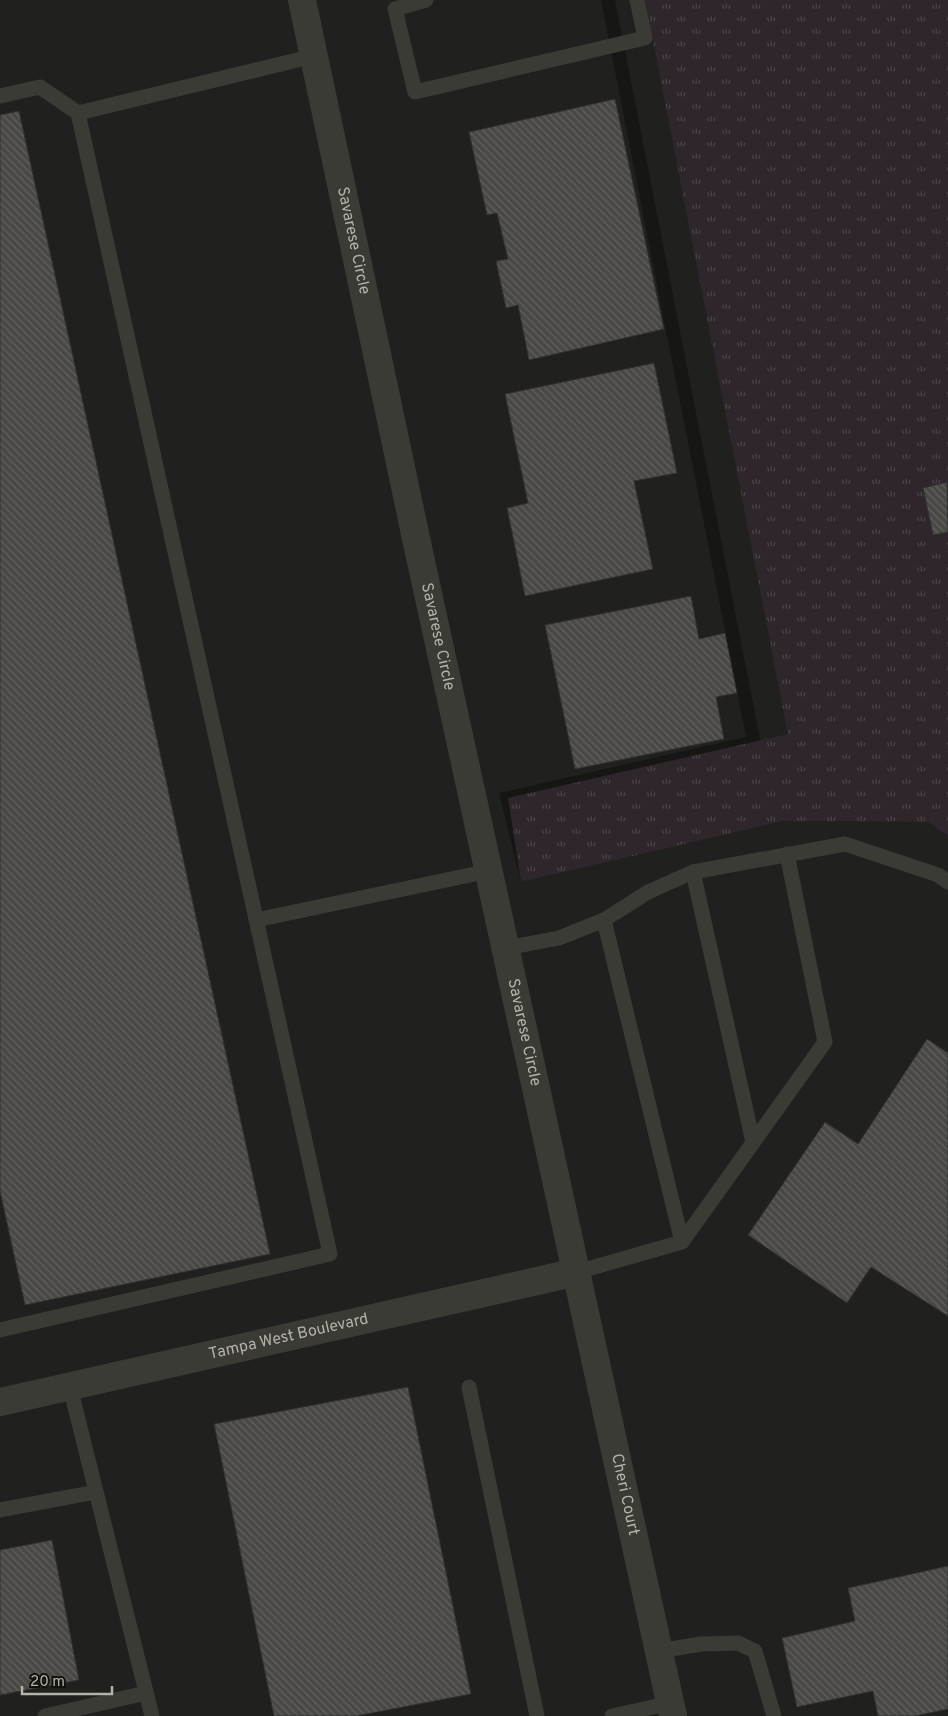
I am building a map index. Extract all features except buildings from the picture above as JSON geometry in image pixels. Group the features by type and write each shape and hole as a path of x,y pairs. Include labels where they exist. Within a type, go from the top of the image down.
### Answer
{"street":[{"name":"Savarese Circle","path":"302,0 577,1272"},
{"name":"Tampa West Boulevard","path":"0,1402 577,1272"},
{"name":"Cheri Court","path":"577,1272 672,1710"}],"lane":[{"path":"426,0 395,9 415,92 645,38 637,0"},
{"path":"78,113 314,56"},
{"path":"0,96 40,87 78,113 330,1254 0,1330"},
{"path":"506,948 558,938 604,920 648,892 693,872 845,844 938,876 948,882"},
{"path":"577,1272 682,1242 825,1042 787,854"},
{"path":"256,920 489,871"},
{"path":"693,872 753,1142"},
{"path":"604,920 682,1242"},
{"path":"70,1387 152,1716"},
{"path":"469,1387 537,1716"},
{"path":"0,1510 96,1492"},
{"path":"660,1652 701,1644 738,1642 755,1651 774,1716"},
{"path":"46,1716 146,1693"},
{"path":"612,1716 672,1710"}],"shaded area":[{"path":"0,0 601,0 746,737 499,793 521,882 784,821 928,822 948,836 948,1716 0,1716"},
{"path":"615,0 679,0 889,703 756,747 760,739"}],"green space":[{"path":"645,0 948,0 948,836 928,822 784,821 521,882 508,798 788,734"}]}
